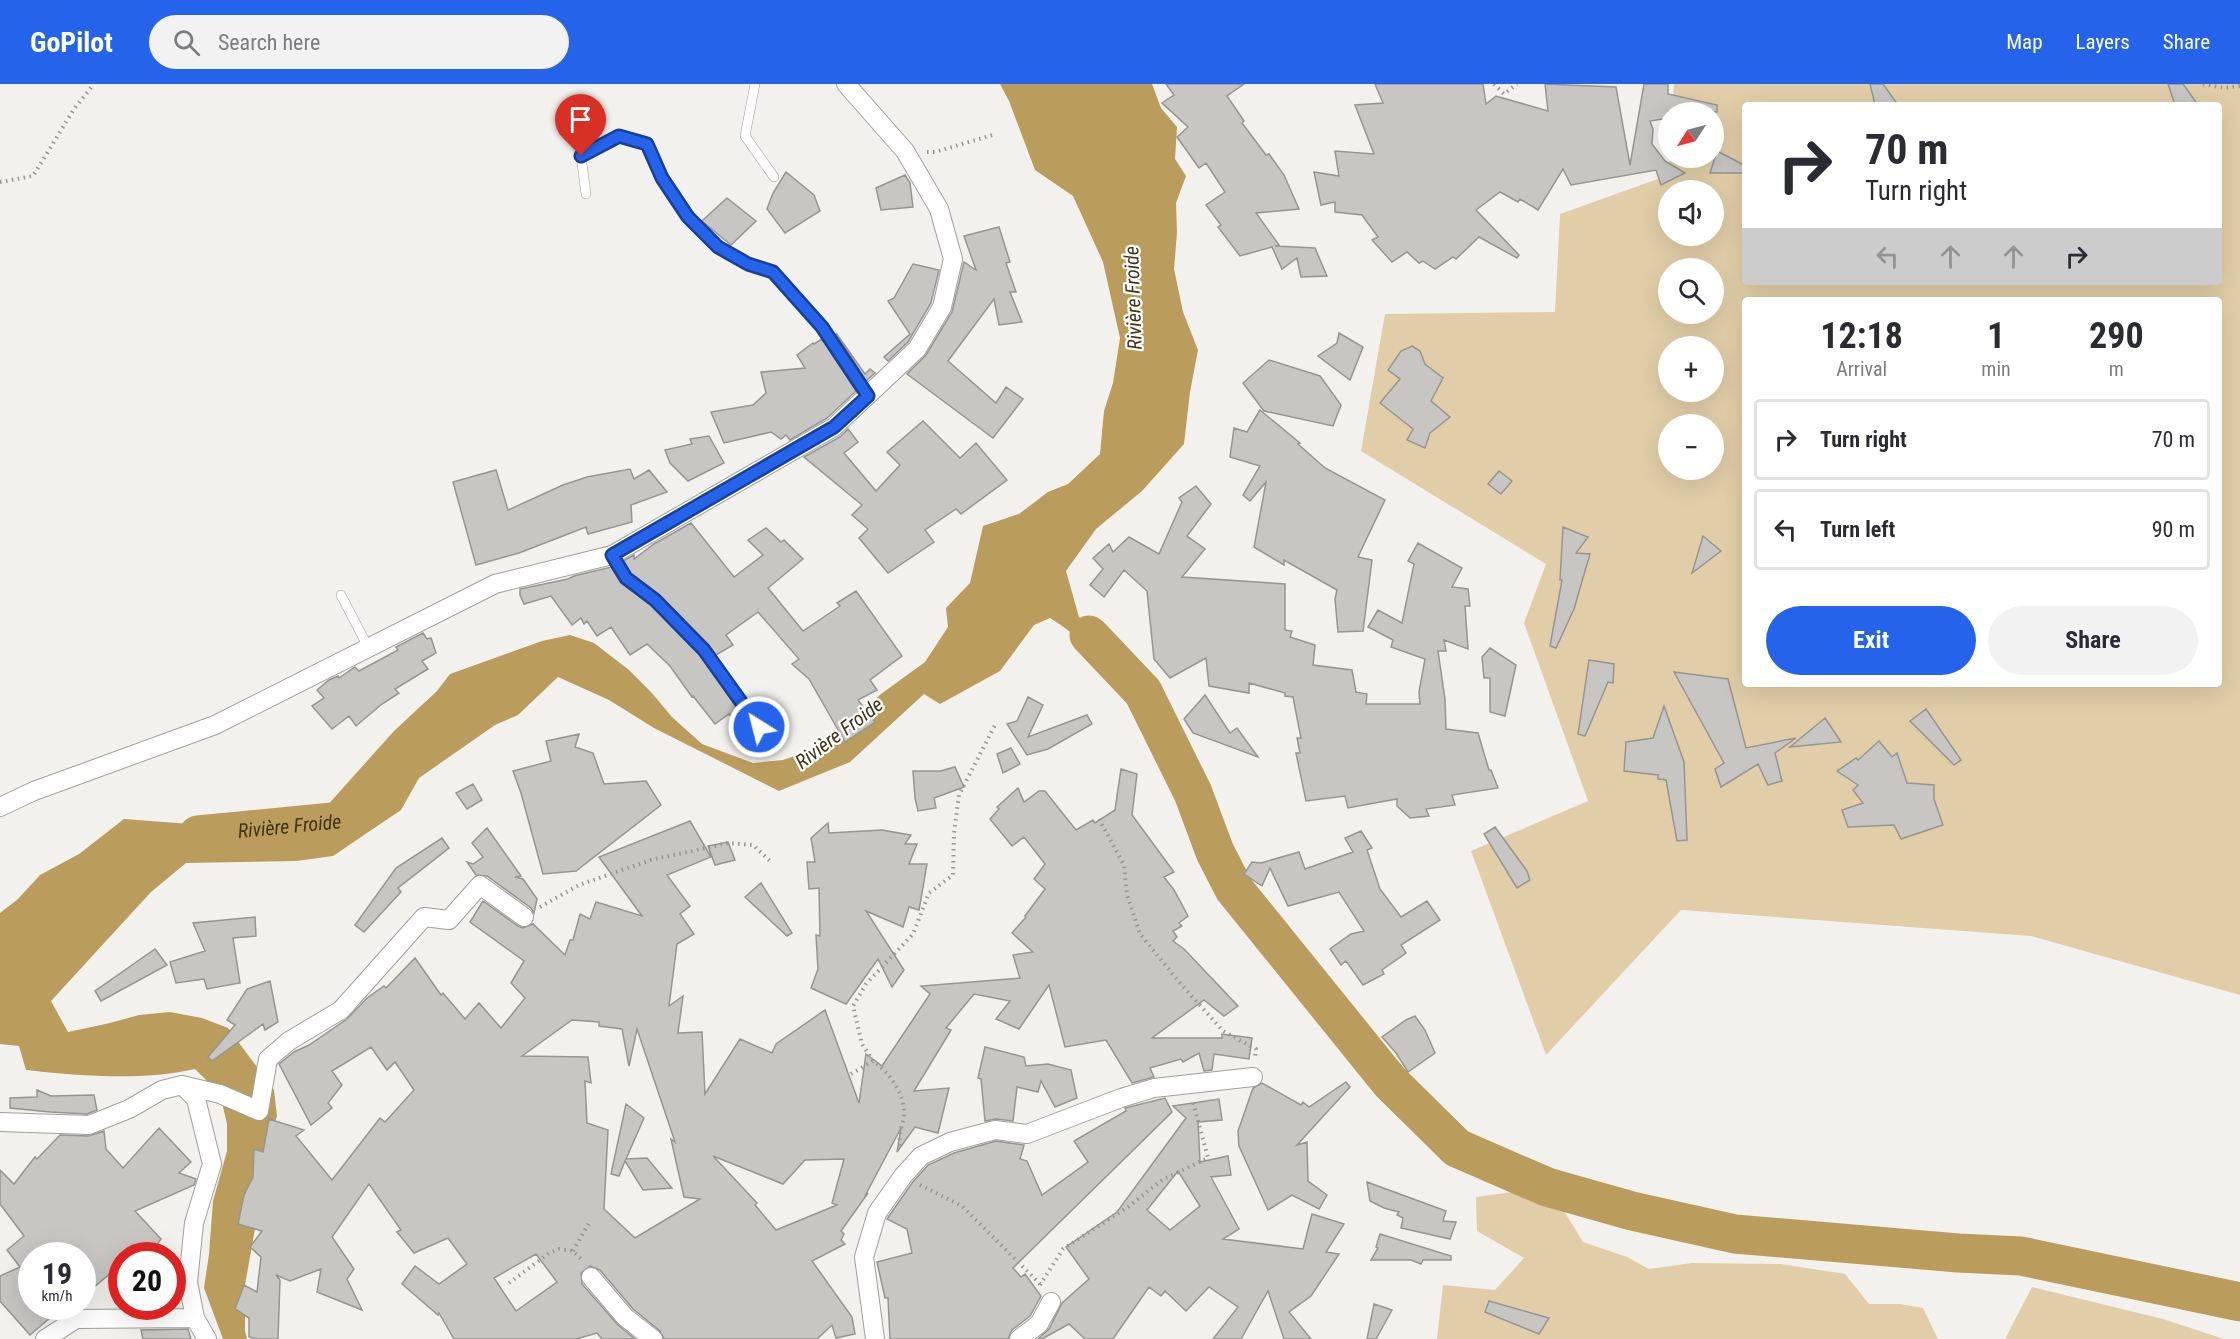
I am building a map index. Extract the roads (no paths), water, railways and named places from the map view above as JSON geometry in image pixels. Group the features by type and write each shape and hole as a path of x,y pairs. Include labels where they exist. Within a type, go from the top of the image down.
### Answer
{"street":[{"path":"0,807 34,791 215,725 495,584 612,555 834,427 917,349 942,307 953,259 939,209 905,151 846,84"},
{"path":"0,1122 89,1125 129,1109 162,1090 182,1085 220,1094 259,1111 268,1059 289,1041 341,1010 424,917 449,920 480,885 524,917"},
{"path":"875,1339 864,1257 877,1213 921,1156 950,1142 995,1130 1027,1134 1120,1098 1154,1088 1253,1077"},
{"path":"182,1085 196,1099 212,1164 194,1222 188,1282 195,1318 207,1339"},
{"path":"591,1277 625,1317 653,1339"},
{"path":"1019,1339 1039,1324 1051,1302"},
{"path":"45,1339 76,1319 195,1318"}],"lane":[{"path":"755,84 745,136 774,177"},
{"path":"586,194 581,156 619,136 647,144 662,178 688,217 718,247 748,264 773,272 822,327 868,396"},
{"path":"612,555 626,578 655,600 704,650 759,727"},
{"path":"341,595 368,647"}],"water":[{"path":"1000,84 1152,84 1161,108 1177,127 1175,159 1186,176 1176,203 1177,233 1174,269 1183,312 1198,350 1184,444 1142,491 1096,529 1066,571 1079,617 1105,635 1127,673 1050,618 1034,625 1000,671 940,704 924,694 850,762 779,791 654,728 609,700 558,677 518,715 495,725 419,778 401,810 333,856 296,861 186,863 151,892 51,1001 68,1032 139,1015 170,1012 202,1018 228,1028 274,1090 277,1116 267,1141 258,1212 245,1285 247,1339 223,1339 204,1288 213,1201 227,1151 227,1124 220,1094 195,1069 133,1076 26,1070 19,1046 0,1044 0,913 18,899 40,875 79,854 124,819 297,832 325,808 394,731 437,691 450,674 542,641 570,635 594,643 629,670 672,717 702,744 753,763 783,760 821,747 881,694 925,662 948,627 946,608 970,583 983,526 1019,514 1048,492 1068,484 1100,454 1104,411 1113,383 1120,338 1103,262 1073,196 1035,170 1009,101"}],"waterway":[{"path":"1089,635 1143,692 1193,793 1215,852 1234,889 1390,1082 1457,1148 1547,1187 1632,1211 1735,1234 1958,1253 2021,1256 2240,1302"},
{"name":"Rivière Froide","path":"198,835 343,821 353,807"}]}
